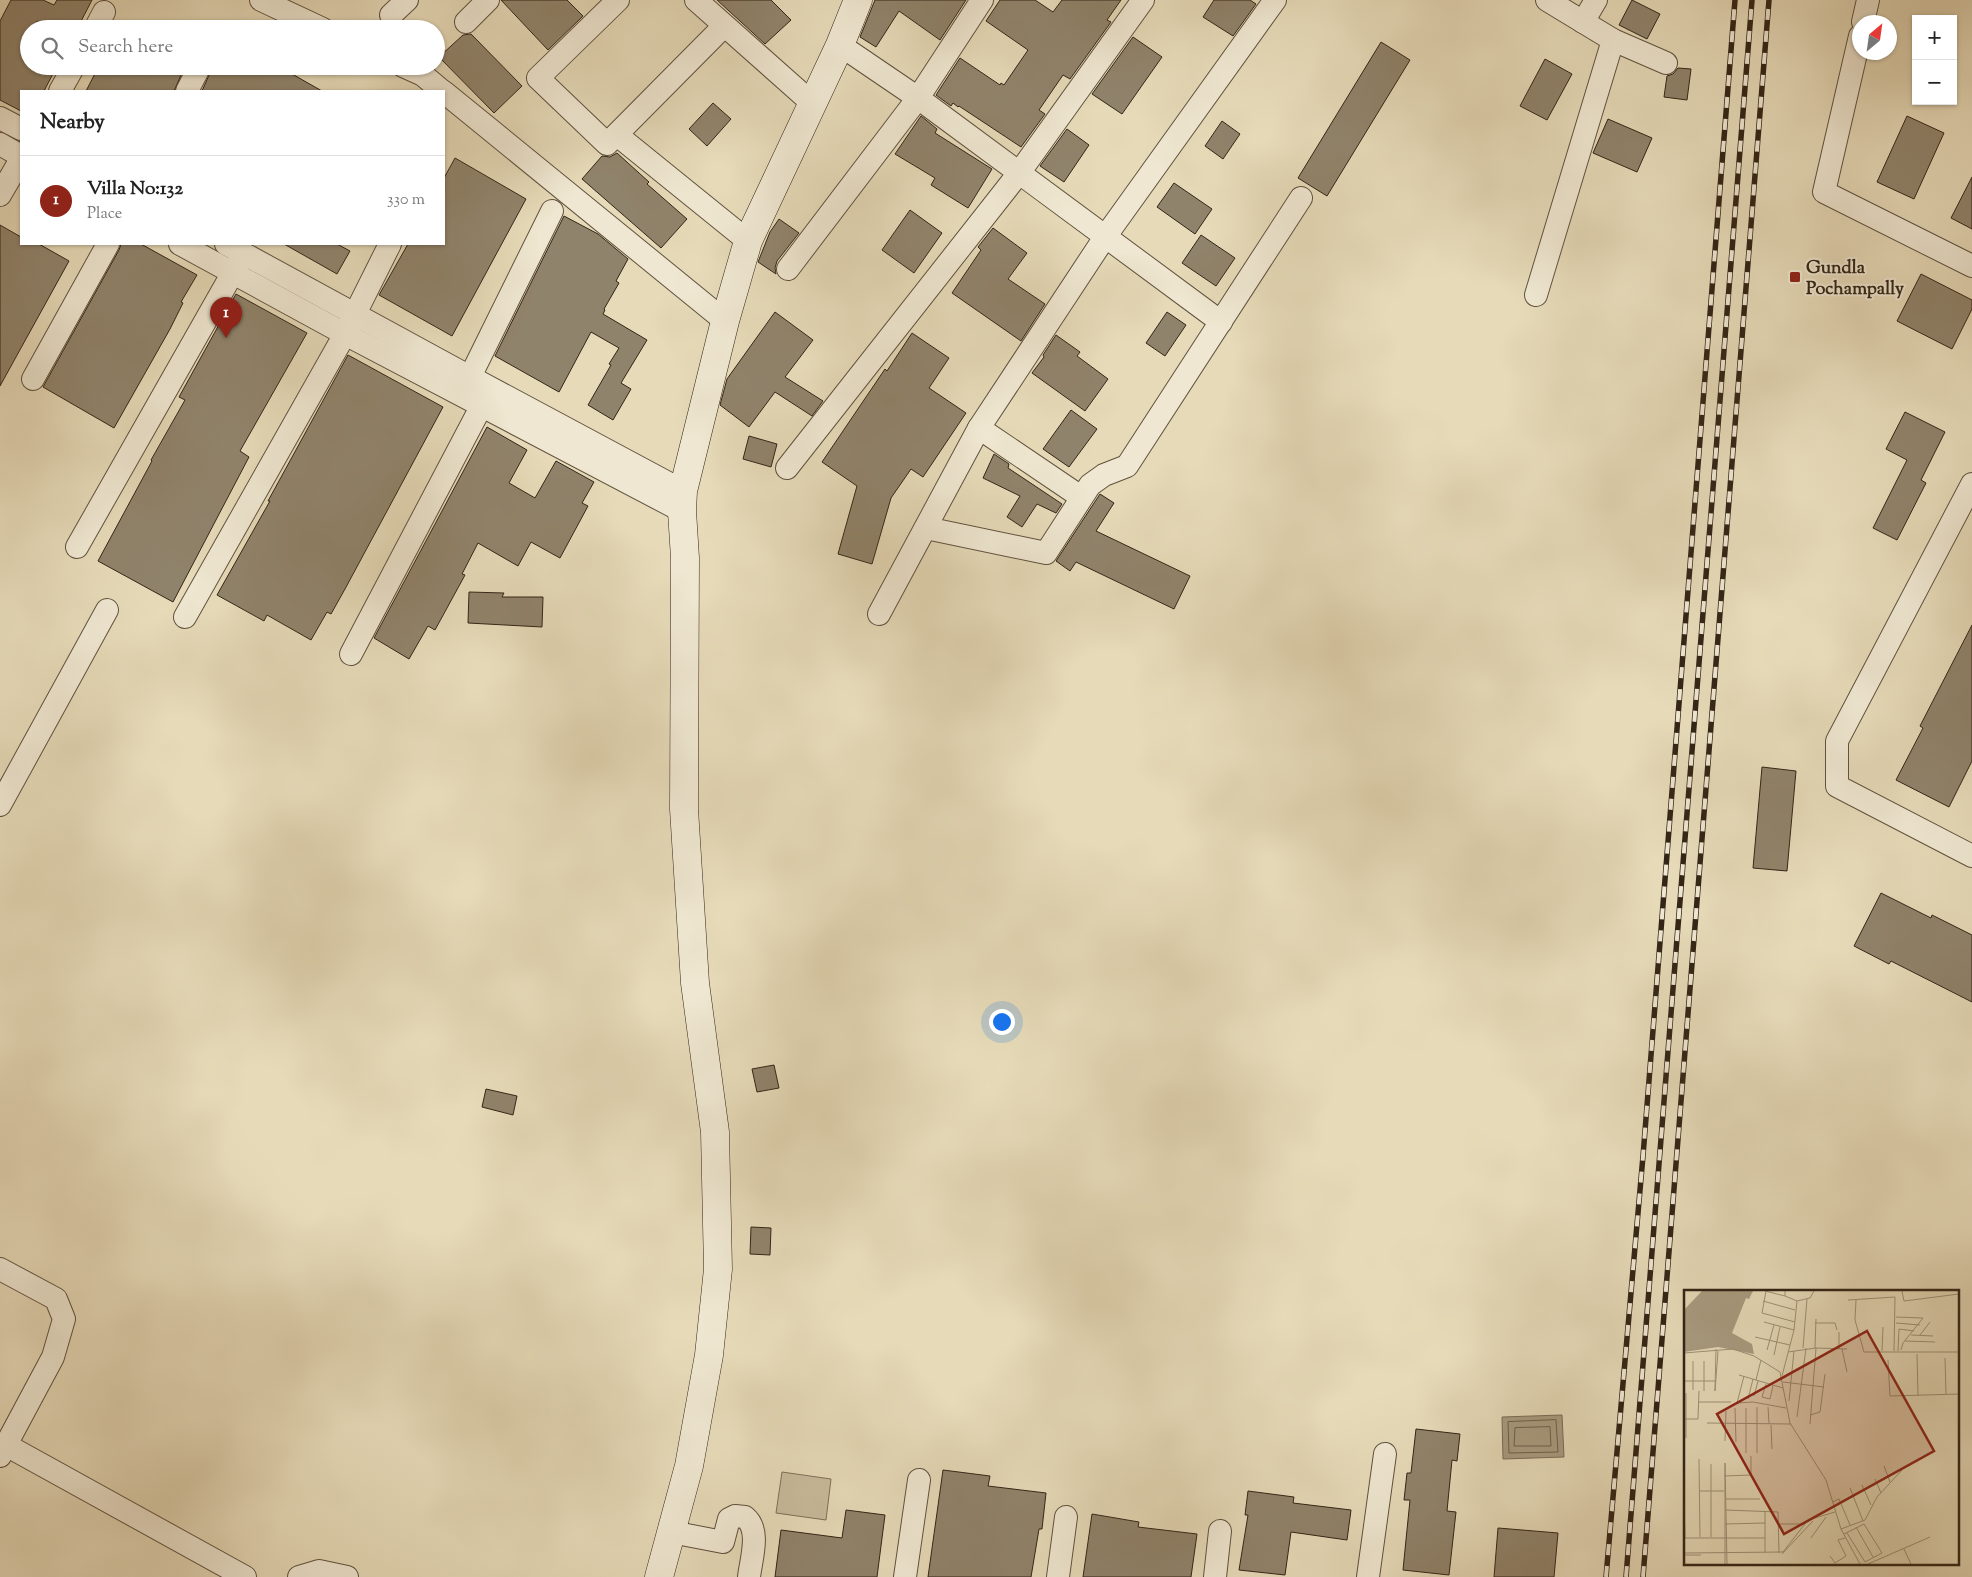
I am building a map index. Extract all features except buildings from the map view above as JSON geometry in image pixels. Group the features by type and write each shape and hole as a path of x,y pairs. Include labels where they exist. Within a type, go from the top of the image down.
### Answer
{"main road":[{"path":"659,1577 689,1466 708,1355 718,1269 715,1132 695,983 684,809 685,558 683,501 725,321 748,241 840,46 858,0"}],"street":[{"path":"261,0 304,20"},
{"path":"466,22 488,0"},
{"path":"618,0 538,78 607,144 724,26"},
{"path":"696,0 812,103"},
{"path":"788,270 918,98 982,0"},
{"path":"787,468 1018,173 1143,0"},
{"path":"879,614 979,428 1105,238 1275,0"},
{"path":"1547,0 1613,40 1666,63"},
{"path":"1584,22 1596,0"},
{"path":"1865,15 1868,0"},
{"path":"1536,295 1613,40"},
{"path":"840,46 918,98 1221,322"},
{"path":"1854,60 1824,192 1972,266"},
{"path":"61,90 69,75"},
{"path":"188,90 195,75"},
{"path":"423,75 441,90"},
{"path":"445,94 725,321"},
{"path":"0,118 20,128"},
{"path":"617,135 748,241"},
{"path":"0,144 20,156"},
{"path":"0,195 20,159"},
{"path":"926,528 1046,553 1090,485 1104,475 1127,466 1301,198"},
{"path":"470,377 552,211"},
{"path":"33,379 107,245"},
{"path":"182,245 232,273 470,377 683,501"},
{"path":"186,617 350,324 390,245"},
{"path":"77,547 232,273 240,247 350,324 482,405 683,501"},
{"path":"351,654 482,405"},
{"path":"979,428 1081,497"},
{"path":"1972,484 1837,741 1837,786 1972,856"},
{"path":"0,805 107,610"},
{"path":"0,1269 56,1299 64,1319 53,1357 3,1450 245,1577"},
{"path":"1368,1577 1385,1454"},
{"path":"905,1577 918,1480"},
{"path":"671,1532 723,1542 729,1519 735,1516 745,1517 751,1524 754,1532 749,1577"},
{"path":"1058,1577 1066,1517"},
{"path":"1215,1577 1220,1531"},
{"path":"299,1577 319,1570 347,1577"}],"shaded area":[{"path":"782,1472 831,1479 826,1520 776,1513"}],"water":[{"path":"1562,1415 1564,1457 1503,1459 1502,1417"}],"railway":[{"path":"1606,1577 1643,1156 1735,0"},
{"path":"1626,1577 1752,0"},
{"path":"1643,1577 1769,0"}],"place":[{"name":"Gundla Pochampally","path":"1795,277"},
{"name":"Villa No:132","path":"226,338"}]}
